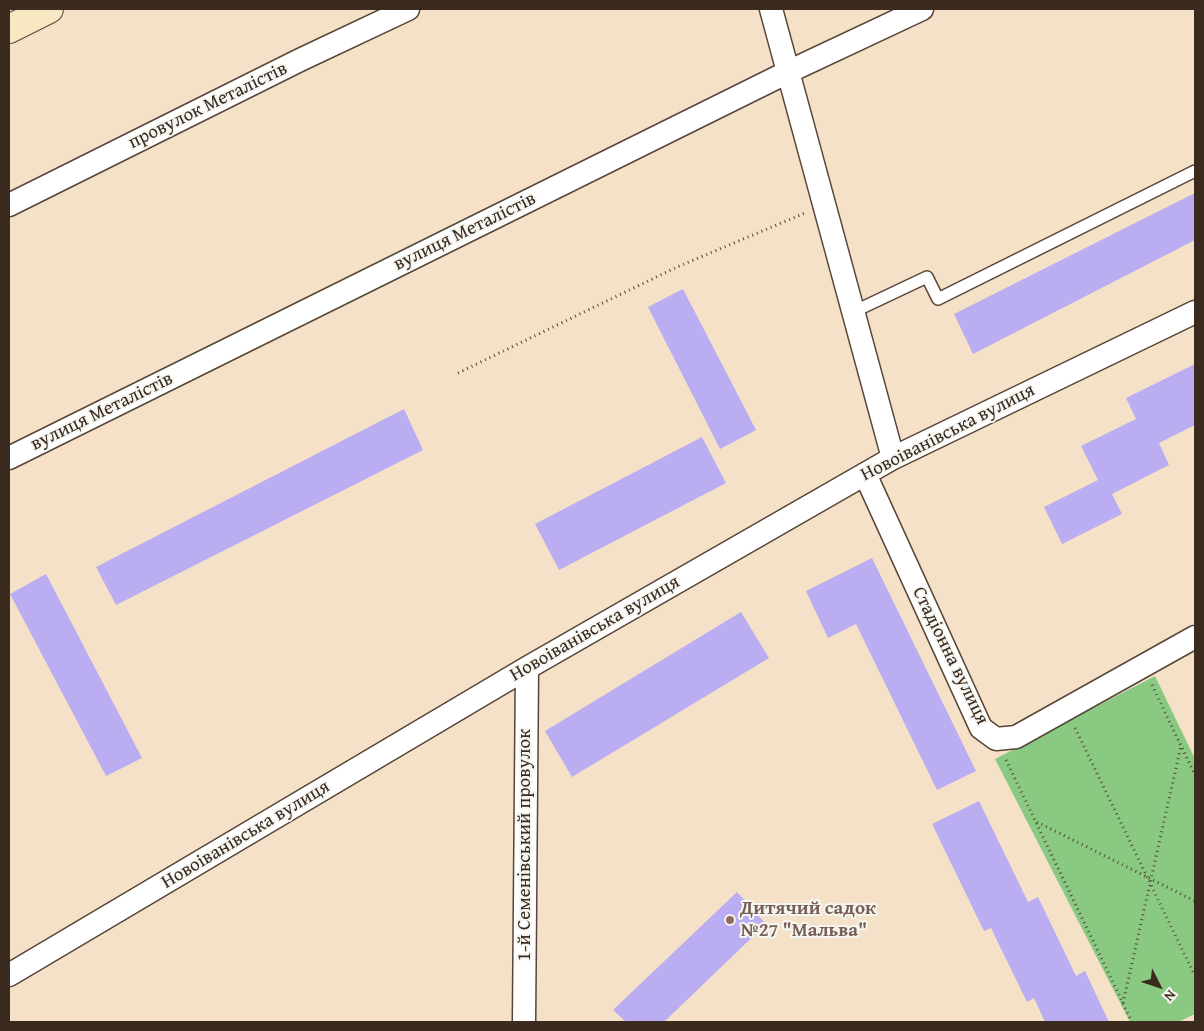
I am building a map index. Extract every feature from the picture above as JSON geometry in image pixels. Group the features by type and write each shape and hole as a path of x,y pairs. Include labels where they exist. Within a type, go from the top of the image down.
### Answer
{"main road":[{"path":"9,29 49,9"}],"street":[{"name":"провулок Металістів","path":"9,205 292,64 408,9"},
{"path":"771,9 893,458"},
{"name":"вулиця Металістів","path":"9,458 788,72 922,9"},
{"name":"Новоіванівська вулиця","path":"11,969 527,668 893,458 1195,312"},
{"name":"Стадіонна вулиця","path":"865,474 981,728 996,739 1016,737 1195,637"},
{"name":"1-й Семенівський провулок","path":"524,1022 527,668"}],"lane":[{"path":"853,312 927,277 938,299 1195,171"}],"path":[{"path":"458,374 677,267 824,205"},
{"path":"1143,666 1195,775"},
{"path":"1066,709 1195,976"},
{"path":"996,739 1132,1022"},
{"path":"1123,1004 1181,746"},
{"path":"1036,822 1195,901"}],"green space":[{"path":"1155,676 1195,759 1195,1014 1178,1022 1130,1022 995,759"}],"building":[{"path":"1195,193 1195,240 973,354 954,314"},
{"path":"683,289 756,430 720,449 648,307"},
{"path":"1195,364 1195,425 1159,443 1169,465 1112,494 1122,514 1062,544 1044,507 1098,480 1081,446 1136,419 1126,398"},
{"path":"404,409 423,450 116,605 96,567"},
{"path":"702,437 726,483 559,570 535,524"},
{"path":"872,558 976,771 937,790 856,624 828,638 806,591"},
{"path":"46,574 142,758 106,776 10,594"},
{"path":"741,612 769,658 572,777 545,731"},
{"path":"979,801 1028,902 1038,897 1076,976 1085,971 1109,1022 1045,1022 1034,998 1027,1002 991,928 984,931 932,824"},
{"path":"737,892 766,924 664,1022 626,1022 613,1010"}],"place":[{"name":"Дитячий садок №27 \"Мальва\"","path":"730,920"}]}
